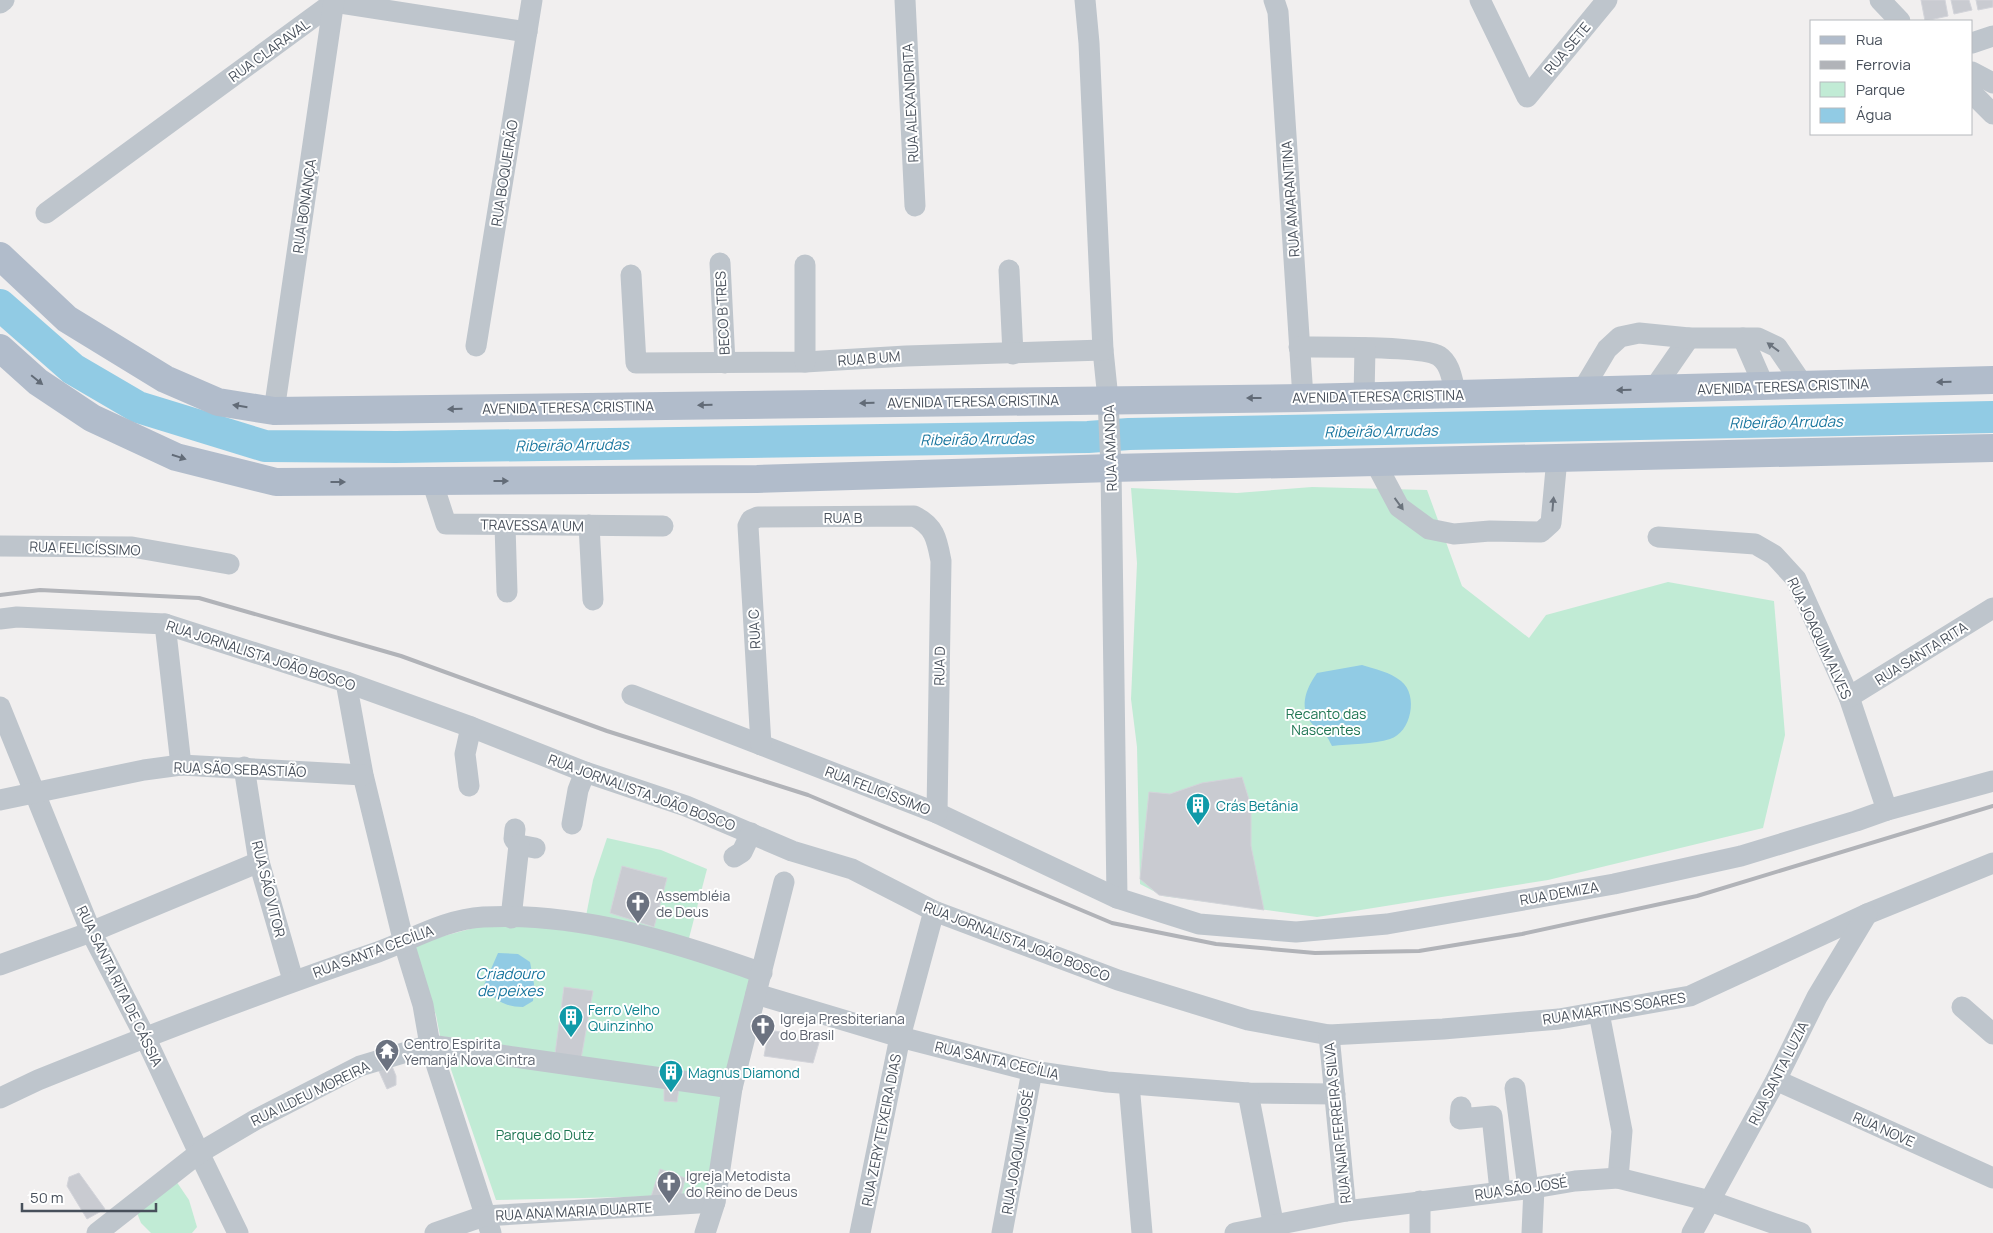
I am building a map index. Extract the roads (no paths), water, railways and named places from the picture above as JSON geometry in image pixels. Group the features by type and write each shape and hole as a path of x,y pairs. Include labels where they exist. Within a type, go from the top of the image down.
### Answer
{"main road":[{"name":"AVENIDA TERESA CRISTINA","path":"0,256 67,319 165,380 218,402 274,411 1108,407 1303,398 1993,380"},
{"path":"0,348 38,382 92,418 176,457 276,482 727,479 1111,460 1375,462 1993,448"}],"street":[{"path":"0,3 4,0"},
{"name":"RUA BOQUEIRÃO","path":"476,346 532,0"},
{"name":"RUA ALEXANDRITA","path":"905,0 915,206"},
{"name":"RUA AMANDA","path":"1085,0 1089,43 1103,350 1111,460 1117,898"},
{"name":"RUA AMARANTINA","path":"1274,0 1278,12 1303,398"},
{"name":"RUA SETE","path":"1480,0 1527,97 1607,0"},
{"path":"1880,0 1899,20"},
{"path":"334,1 527,32"},
{"name":"RUA CLARAVAL","path":"46,213 334,1"},
{"name":"RUA BONANÇA","path":"274,411 334,1"},
{"path":"1973,43 1993,36"},
{"path":"1973,73 1993,83"},
{"path":"1973,94 1993,114"},
{"name":"BECO B TRES","path":"720,263 725,363"},
{"path":"805,265 805,362"},
{"path":"1009,270 1013,354"},
{"name":"RUA B UM","path":"631,275 636,363 805,362 906,356 1103,350"},
{"path":"1582,391 1607,349 1620,338 1639,333 1689,338 1758,338 1777,347 1803,385"},
{"path":"1653,390 1689,338"},
{"path":"1742,338 1764,386"},
{"path":"1299,347 1365,348 1439,355 1448,364 1456,394"},
{"path":"1364,397 1365,348"},
{"path":"1375,462 1399,507 1429,528 1454,534 1490,530 1541,532 1551,523 1557,458"},
{"name":"TRAVESSA A UM","path":"432,481 446,524 663,526"},
{"name":"RUA B","path":"758,517 914,516 926,522"},
{"name":"RUA C","path":"758,517 752,520 748,526 761,745"},
{"name":"RUA D","path":"926,522 938,541 941,561 937,813"},
{"path":"505,525 507,592"},
{"path":"589,526 593,600"},
{"name":"RUA JOAQUIM ALVES","path":"1658,537 1755,544 1774,555 1796,579 1849,697 1887,810"},
{"name":"RUA FELICÍSSIMO","path":"0,546 132,547 229,564"},
{"name":"RUA SANTA RITA","path":"1849,697 1993,608"},
{"name":"RUA JORNALISTA JOÃO BOSCO","path":"0,619 16,617 164,624 346,682 471,727 585,772 686,806 792,851 852,869 934,912 998,936 1186,1002 1248,1020 1329,1035"},
{"path":"164,624 181,765"},
{"path":"346,682 363,775 404,942 423,1006 430,1045 488,1225"},
{"name":"RUA FELICÍSSIMO","path":"632,695 937,813 1117,898"},
{"name":"RUA SANTA RITA DE CÁSSIA","path":"0,707 91,932 146,1036 198,1153 238,1233"},
{"path":"469,786 465,754 471,727"},
{"name":"RUA SÃO SEBASTIÃO","path":"0,800 144,770 181,765 363,775"},
{"name":"RUA SÃO VITOR","path":"244,767 259,862 293,980"},
{"path":"572,824 578,790 585,772"},
{"name":"RUA DEMIZA","path":"1117,898 1199,924 1296,932 1387,924 1614,884 1741,856 1887,810 1993,781"},
{"path":"734,857 742,852 750,833"},
{"path":"510,918 523,841"},
{"path":"0,965 91,932 259,862"},
{"name":"RUA MARTINS SOARES","path":"1329,1035 1443,1029 1559,1019 1690,996 1868,914 1993,863"},
{"path":"705,1233 715,1202 732,1088 784,882"},
{"name":"RUA ZERY TEIXEIRA DIAS","path":"860,1233 900,1037 934,912"},
{"name":"RUA SANTA LUZIA","path":"1692,1233 1776,1080 1817,997 1868,914"},
{"name":"RUA SANTA CECÍLIA","path":"0,1098 38,1080 146,1036 293,980 404,942 440,927 481,917 579,921 694,949 762,974"},
{"name":"RUA SANTA CECÍLIA","path":"756,994 900,1037 1032,1072 1128,1084 1248,1093 1335,1094"},
{"path":"1962,1007 1993,1034"},
{"path":"1599,1013 1622,1131 1618,1178"},
{"name":"RUA NAIR FERREIRA SILVA","path":"1329,1035 1346,1211"},
{"name":"RUA ILDEU MOREIRA","path":"97,1233 198,1153 255,1120 360,1066 430,1045 732,1088"},
{"name":"RUA JOAQUIM JOSÉ","path":"1002,1233 1032,1072"},
{"name":"RUA NOVE","path":"1776,1080 1993,1178"},
{"path":"1128,1084 1142,1233"},
{"path":"1515,1088 1531,1188 1532,1233"},
{"path":"1248,1093 1255,1231"},
{"path":"1460,1107 1460,1120 1492,1116 1500,1191"},
{"name":"RUA SÃO JOSÉ","path":"1255,1231 1346,1211 1575,1181 1618,1178 1710,1201 1802,1233"},
{"name":"RUA ANA MARIA DUARTE","path":"435,1233 488,1225 715,1202"},
{"path":"1420,1202 1420,1233"}],"water":[{"path":"1362,665 1392,675 1407,687 1411,704 1407,722 1397,735 1384,741 1332,746 1326,735 1314,726 1306,713 1305,700 1309,686 1317,673"},
{"name":"Criadouro de peixes","path":"498,953 518,954 530,962 534,984 533,1001 523,1007 500,1002 484,985"}],"waterway":[{"name":"Ribeirão Arrudas","path":"0,305 73,369 138,407 265,446 396,447 1088,437 1129,434 1993,417"}],"railway":[{"path":"0,595 40,590 199,598 401,656 607,731 808,795 1112,923 1216,944 1315,953 1419,951 1522,934 1697,896 1993,806"}],"place":[{"name":"Crás Betânia","path":"1198,826"},
{"name":"Assembléia de Deus","path":"638,924"},
{"name":"Ferro Velho Quinzinho","path":"571,1038"},
{"name":"Igreja Presbiteriana do Brasil","path":"763,1047"},
{"name":"Centro Espirita Yemanjá Nova Cintra","path":"387,1072"},
{"name":"Magnus Diamond","path":"671,1093"},
{"name":"Igreja Metodista do Reino de Deus","path":"669,1204"}],"park label":[{"name":"Recanto das Nascentes","path":"1326,722"},
{"name":"Parque do Dutz","path":"545,1134"}]}
